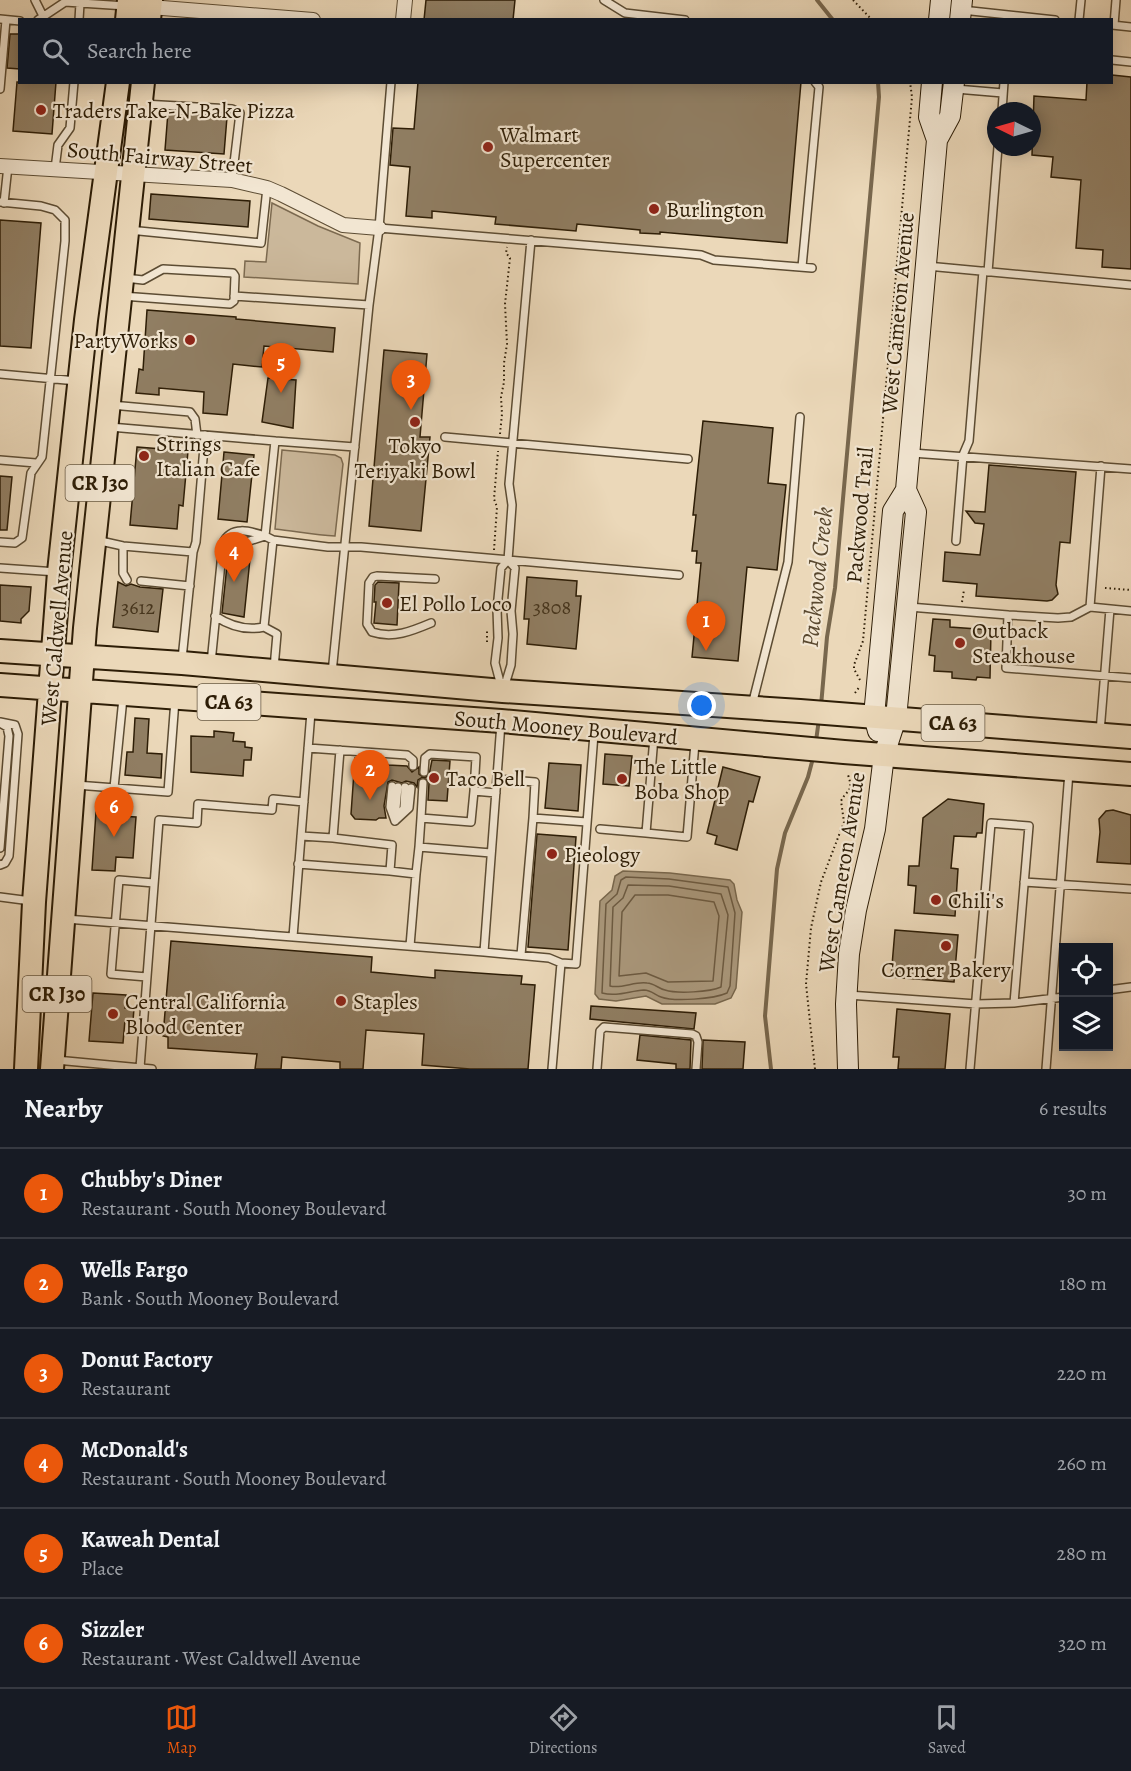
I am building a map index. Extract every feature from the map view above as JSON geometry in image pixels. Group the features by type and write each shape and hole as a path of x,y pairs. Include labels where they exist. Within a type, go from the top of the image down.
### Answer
{"main road":[{"name":"West Caldwell Avenue","path":"26,1069 34,902 59,572 80,382 118,84"},
{"path":"130,84 123,151 126,163 133,173"},
{"name":"West Caldwell Avenue","path":"52,1064 83,656 142,93"},
{"name":"South Mooney Boulevard","path":"0,651 210,665 502,691 751,707 1131,737"},
{"name":"South Mooney Boulevard","path":"0,685 501,721 1131,774"},
{"path":"311,708 330,698 345,695 488,705 498,700 502,691"},
{"path":"501,721 508,710 516,707 658,717 701,704"},
{"path":"1099,772 1131,761"}],"street":[{"path":"403,18 405,0"},
{"path":"939,18 941,0"},
{"path":"139,9 262,18"},
{"name":"West Cameron Avenue","path":"932,84 929,117 937,140"},
{"name":"West Cameron Avenue","path":"848,1069 846,995 850,943 875,829 884,755 893,511 906,490 937,140 950,116 954,86"},
{"name":"South Fairway Street","path":"4,166 231,180 267,188 344,225 379,228"},
{"name":"West Cameron Avenue","path":"885,717 907,607 916,512 906,490"}],"lane":[{"path":"35,0 40,18 65,2 139,9"},
{"path":"604,0 625,13 668,18"},
{"path":"1079,18 1081,0"},
{"path":"1116,0 1113,25 1131,27"},
{"path":"79,18 80,3"},
{"path":"961,10 1036,18"},
{"path":"0,89 3,20 18,21"},
{"path":"1113,60 1131,62"},
{"path":"56,169 58,145 70,128 74,84"},
{"path":"332,676 369,305 379,228 391,84"},
{"path":"802,267 819,87 817,84"},
{"path":"1002,102 1004,84"},
{"path":"954,86 1003,93"},
{"path":"142,93 232,109 240,113 231,180"},
{"path":"956,541 963,455 969,441 997,156"},
{"path":"0,542 15,543 22,538 31,472 42,457 65,241 65,220 56,210 2,202 4,166"},
{"path":"127,230 261,243 267,188"},
{"path":"379,228 680,253 701,255 714,260 812,268"},
{"path":"502,691 495,663 498,638 497,609 501,568 508,560 512,505 509,484 531,240"},
{"path":"925,266 1131,285"},
{"path":"163,269 233,273 236,276 234,301 230,304 121,287 143,280 163,269"},
{"path":"234,296 369,305"},
{"path":"0,374 80,382"},
{"path":"107,416 190,412 195,418 197,435"},
{"path":"107,416 197,435 355,447"},
{"path":"751,707 788,562 800,417"},
{"path":"182,663 193,552 196,543 205,435"},
{"path":"445,437 688,459"},
{"path":"265,536 274,441"},
{"path":"909,452 1131,469"},
{"path":"0,460 36,463"},
{"path":"1090,607 1101,466"},
{"path":"210,665 223,543 230,534 239,531 250,531 273,540 328,547 346,546 680,575"},
{"path":"221,557 227,548 265,536"},
{"path":"94,540 123,546 193,552"},
{"path":"264,627 273,540"},
{"path":"123,546 123,573 127,580"},
{"path":"502,691 511,665 513,634 511,610 515,568 508,560"},
{"path":"0,568 59,572"},
{"path":"431,623 401,634 372,632 367,624 369,583 373,577 377,576 435,579"},
{"path":"141,581 190,586"},
{"path":"907,607 1058,618 1071,617 1090,607 1131,611"},
{"path":"1100,735 1110,609"},
{"path":"1008,615 1005,668 1131,678"},
{"path":"215,616 236,627 256,629 264,627 277,634 274,670"},
{"path":"114,788 123,694"},
{"path":"74,784 168,792 175,698"},
{"path":"293,937 311,708"},
{"path":"484,952 501,721"},
{"path":"0,722 7,727 9,736 0,848"},
{"path":"0,722 15,725 18,734 9,856 5,863 0,865"},
{"path":"63,919 521,955 576,964 595,729"},
{"path":"646,833 654,734"},
{"path":"600,829 687,837 696,738"},
{"path":"308,748 401,755 413,760 403,765 401,755"},
{"path":"333,838 340,750"},
{"path":"421,818 471,822 476,757 430,754 425,758 424,772"},
{"path":"1046,1069 1069,769"},
{"path":"497,779 536,782 521,955"},
{"path":"410,946 423,783"},
{"path":"401,787 404,808 395,821 390,807 401,787"},
{"path":"474,791 496,793"},
{"path":"140,1068 159,820 197,823 198,804 272,810 273,799 303,802"},
{"path":"533,818 587,822"},
{"path":"970,1069 991,823 1029,826 1014,1003"},
{"path":"301,836 392,845 390,872"},
{"path":"419,847 491,853"},
{"path":"298,864 416,874"},
{"path":"147,977 111,974 119,880 154,883"},
{"path":"1024,882 1131,889"},
{"path":"0,897 34,902"},
{"path":"552,1069 561,963"},
{"path":"1113,989 1131,987"},
{"path":"846,995 976,1004 1014,1003 1059,998"},
{"path":"597,1069 600,1031 604,1027 692,1034 696,1036 698,1042 696,1069"},
{"path":"52,1064 152,1069"}],"path":[{"path":"853,0 870,18"},
{"name":"Packwood Trail","path":"855,693 861,682 854,665 863,641 912,97 910,84"},
{"path":"1105,588 1131,590"},
{"path":"962,603 964,590"},
{"path":"815,1069 806,984 811,928 821,882 844,822 841,801 851,787 848,775"}],"shaded area":[{"path":"272,203 318,226 360,243 358,284 244,277 245,261 266,262"},
{"path":"282,450 335,455 341,458 343,464 335,536 275,529"}],"water":[{"path":"623,871 670,873 730,880 734,884 742,912 736,988 731,998 715,1004 662,1004 646,996 616,1001 599,999 595,994 600,901 612,890 615,876"}],"building":[{"path":"426,0 515,0 513,18 424,18"},
{"path":"10,34 18,34 18,69 7,68"},
{"path":"1113,75 1131,77 1131,269 1102,267 1103,250 1076,248 1081,180 1051,177 1053,157 1041,156 1041,102 1034,102 1034,96 1086,100 1087,84 1113,84"},
{"path":"17,82 18,84 56,84 52,134 13,131"},
{"path":"418,84 801,84 787,243 660,232 660,234 640,233 640,230 577,224 576,231 495,224 496,217 432,211 432,218 406,216 410,167 390,165 393,128 414,129"},
{"path":"168,112 227,117 224,154 165,150"},
{"path":"151,194 250,201 248,227 149,219"},
{"path":"0,220 41,223 31,348 0,346"},
{"path":"147,310 335,328 333,352 264,346 262,367 233,364 227,415 203,413 204,392 159,388 159,395 136,393 139,369 143,370"},
{"path":"384,350 427,354 420,437 430,437 421,531 369,526"},
{"path":"268,378 296,380 293,428 262,422"},
{"path":"703,421 773,428 768,483 786,485 777,570 747,567 738,661 692,657 701,563 696,563 697,551 692,551 696,515 693,515"},
{"path":"137,447 188,451 183,506 179,505 177,529 130,525"},
{"path":"224,452 254,455 247,522 218,519"},
{"path":"989,465 1076,472 1070,543 1060,542 1056,585 1058,594 1052,600 976,596 977,584 943,581 945,552 980,555 984,524 975,523 966,511 985,512"},
{"path":"0,476 12,477 7,530 0,530"},
{"path":"228,556 250,559 244,617 222,613"},
{"path":"527,577 577,581 576,596 581,596 576,649 527,644 529,619 524,619"},
{"path":"118,582 126,586 131,584 163,589 158,632 113,627"},
{"name":"El Pollo Loco","path":"378,582 399,583 397,625 374,623 375,585"},
{"path":"0,585 31,587 29,611 21,619 21,623 0,621"},
{"name":"Outback Steakhouse","path":"933,619 950,620 950,627 991,630 990,678 977,677 976,680 952,678 952,672 934,671 935,656 929,655"},
{"path":"135,718 149,719 147,753 162,754 161,778 125,775 127,752 133,752"},
{"path":"214,731 234,733 233,741 245,742 245,747 252,748 251,760 244,760 243,776 191,772 191,736 214,737"},
{"path":"605,754 632,756 629,786 603,784"},
{"path":"355,758 385,760 388,765 407,766 412,772 419,767 419,774 423,777 418,780 417,787 414,783 406,781 388,782 384,806 386,818 355,819 351,814"},
{"name":"Taco Bell","path":"432,760 450,761 447,801 428,800 429,783 424,778 429,775"},
{"path":"549,763 581,765 578,811 545,808"},
{"path":"723,767 760,777 753,802 749,801 737,850 715,844 717,836 707,833"},
{"path":"948,799 984,804 982,833 977,833 976,837 954,836 951,868 958,869 955,916 914,913 916,886 908,885 909,866 919,866 923,818"},
{"path":"102,808 120,810 119,816 136,817 133,858 116,857 115,871 92,870 96,812 102,812"},
{"path":"1113,810 1131,815 1131,864 1097,862 1099,819 1106,811"},
{"path":"537,834 576,837 568,950 528,947"},
{"path":"895,930 958,935 954,982 891,977"},
{"path":"171,941 372,957 371,972 435,978 435,970 522,976 521,984 535,985 528,1069 470,1069 422,1065 424,1034 366,1030 363,1069 340,1069 340,1062 282,1057 281,1069 255,1069 257,1054 168,1048 168,1037 163,1036"},
{"name":"Central California Blood Center","path":"93,993 126,995 125,1008 134,1008 133,1021 125,1020 123,1043 89,1041"},
{"path":"591,1006 696,1013 694,1029 590,1019"},
{"path":"897,1009 950,1014 945,1069 898,1069 899,1057 893,1057"},
{"path":"640,1035 691,1040 690,1069 676,1069 676,1064 637,1060"},
{"path":"703,1040 745,1042 743,1069 702,1069"}],"waterway":[{"name":"Packwood Creek","path":"817,0 831,18"},
{"name":"Packwood Creek","path":"821,706 827,637 835,588 879,97 878,84"},
{"name":"Packwood Creek","path":"816,741 819,719"},
{"name":"Packwood Creek","path":"771,1069 765,1016 777,869 785,833 808,777 813,758"}],"place":[{"name":"Traders Take-N-Bake Pizza","path":"41,110"},
{"name":"Walmart Supercenter","path":"488,147"},
{"name":"Burlington","path":"654,209"},
{"name":"PartyWorks","path":"190,340"},
{"name":"Kaweah Dental","path":"281,393"},
{"name":"Donut Factory","path":"411,410"},
{"name":"Tokyo Teriyaki Bowl","path":"415,422"},
{"name":"Strings Italian Cafe","path":"144,456"},
{"name":"McDonald's","path":"234,582"},
{"name":"El Pollo Loco","path":"387,603"},
{"name":"Outback Steakhouse","path":"960,643"},
{"name":"Chubby's Diner","path":"706,651"},
{"name":"Taco Bell","path":"434,778"},
{"name":"The Little Boba Shop","path":"622,779"},
{"name":"Wells Fargo","path":"370,800"},
{"name":"Sizzler","path":"114,837"},
{"name":"Pieology","path":"552,854"},
{"name":"Chili's","path":"936,900"},
{"name":"Corner Bakery","path":"946,946"},
{"name":"Staples","path":"341,1001"},
{"name":"Central California Blood Center","path":"113,1014"}]}
